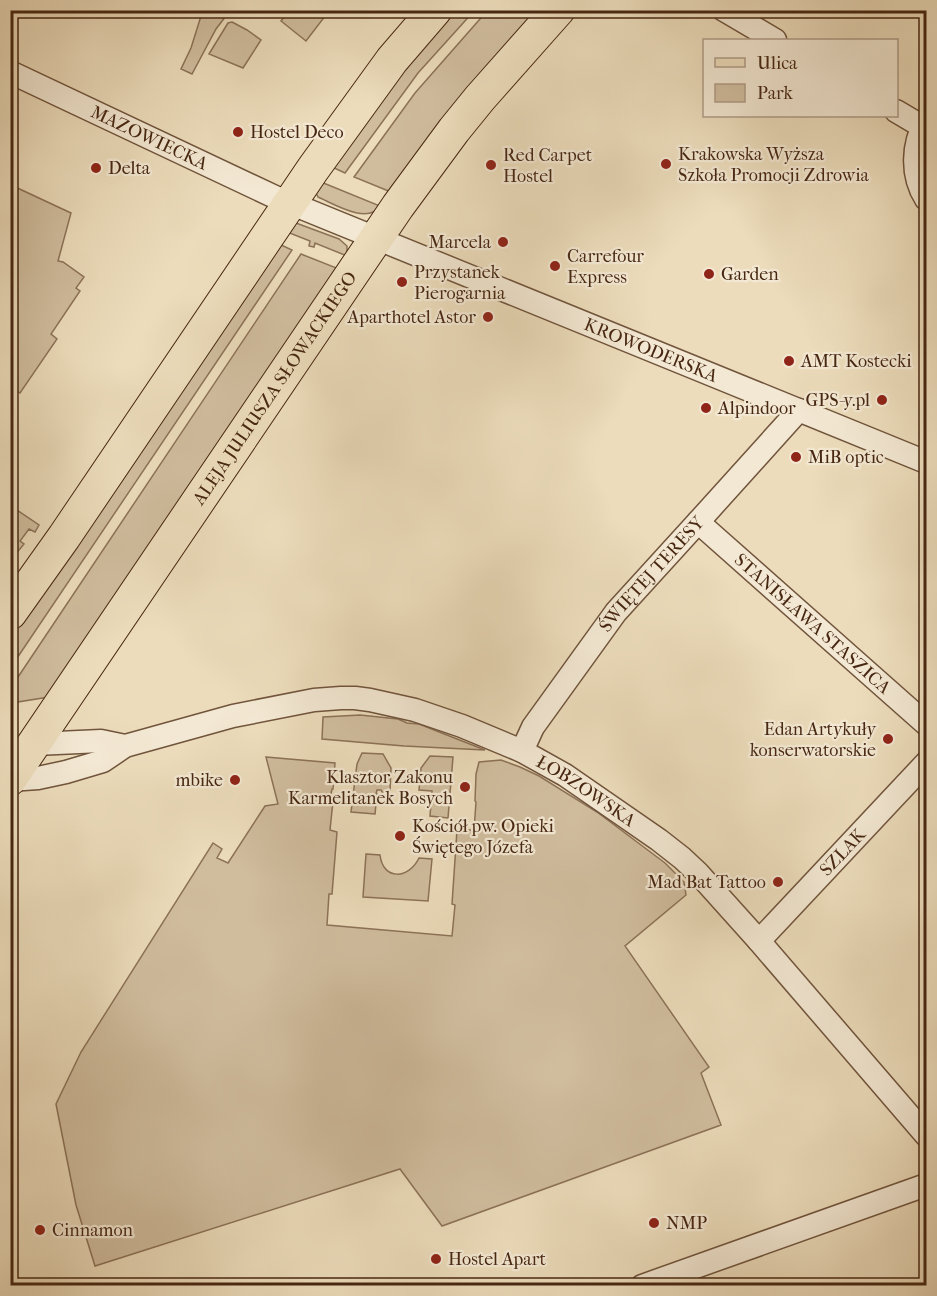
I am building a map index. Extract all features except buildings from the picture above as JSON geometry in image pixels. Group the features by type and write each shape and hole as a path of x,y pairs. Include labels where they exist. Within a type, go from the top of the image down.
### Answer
{"main road":[{"path":"10,613 290,203 392,60 435,10"},
{"name":"ALEJA JULIUSZA SŁOWACKIEGO","path":"10,779 376,238 460,122 558,10"}],"street":[{"path":"724,10 773,39"},
{"name":"MAZOWIECKA","path":"10,72 234,178 376,238"},
{"path":"898,111 925,123 918,143 915,166 918,183 927,199"},
{"name":"KROWODERSKA","path":"376,238 927,462"},
{"name":"ŚWIĘTEJ TERESY","path":"522,751 533,727 616,612 799,410"},
{"name":"STANISŁAWA STASZICA","path":"698,522 927,723"},
{"name":"ŁOBZOWSKA","path":"10,779 38,778 66,772 103,761 125,746 241,714 291,704 356,698 435,716 522,751 566,775 682,858 759,941 927,1135"},
{"name":"ŁOBZOWSKA","path":"35,744 100,741 125,746"},
{"name":"SZLAK","path":"759,941 927,763"},
{"path":"642,1286 927,1185"}],"green space":[{"path":"205,11 229,12 216,29 192,74 181,69"},
{"path":"289,11 329,11 306,41 281,21"},
{"path":"455,11 474,11 418,73 345,173 332,167 411,60"},
{"path":"487,11 539,11 391,192 354,177 415,93"},
{"path":"232,22 261,40 243,68 209,54 228,23"},
{"path":"321,182 380,206 368,214 341,208 318,197 316,193"},
{"path":"11,185 71,213 58,261 84,277 76,288 80,291 51,334 57,339 20,393 10,386"},
{"path":"296,223 339,239 347,246 347,256 315,243 314,247 309,246 310,241 287,232"},
{"path":"279,244 292,250 11,667 11,637"},
{"path":"301,254 339,269 49,697 11,703 12,686"},
{"path":"11,506 39,525 35,532 29,529 20,541 24,544 11,560"},
{"path":"360,715 419,724 485,750 322,739 323,717"},
{"path":"362,753 383,754 391,768 390,792 377,790 375,814 351,812 357,764"},
{"path":"430,756 453,757 448,818 430,816 432,791 419,790 421,768"},
{"path":"266,757 335,763 330,799 333,801 330,830 337,832 327,925 452,936 457,830 474,830 476,774 479,762 501,760 539,776 597,812 665,863 684,882 686,895 625,946 709,1067 701,1073 721,1125 442,1226 400,1169 95,1266 76,1205 56,1104 81,1052 213,843 222,849 217,858 228,863 265,806 278,804"},
{"path":"366,854 380,855 386,869 397,874 409,870 419,858 432,859 428,901 363,897"}],"place":[{"name":"Hostel Deco","path":"238,132"},
{"name":"Krakowska Wyższa Szkoła Promocji Zdrowia","path":"666,164"},
{"name":"Red Carpet Hostel","path":"491,165"},
{"name":"Delta","path":"96,168"},
{"name":"Marcela","path":"503,242"},
{"name":"Carrefour Express","path":"555,266"},
{"name":"Garden","path":"709,274"},
{"name":"Przystanek Pierogarnia","path":"402,282"},
{"name":"Aparthotel Astor","path":"488,317"},
{"name":"AMT Kostecki","path":"789,361"},
{"name":"GPS-y.pl","path":"882,400"},
{"name":"Alpindoor","path":"706,408"},
{"name":"MiB optic","path":"796,457"},
{"name":"Edan Artykuły konserwatorskie","path":"888,739"},
{"name":"mbike","path":"235,780"},
{"name":"Klasztor Zakonu Karmelitanek Bosych","path":"465,787"},
{"name":"Kościół pw. Opieki Świętego Józefa","path":"400,836"},
{"name":"Mad Bat Tattoo","path":"778,882"},
{"name":"NMP","path":"654,1223"},
{"name":"Cinnamon","path":"40,1230"},
{"name":"Hostel Apart","path":"436,1259"}]}
